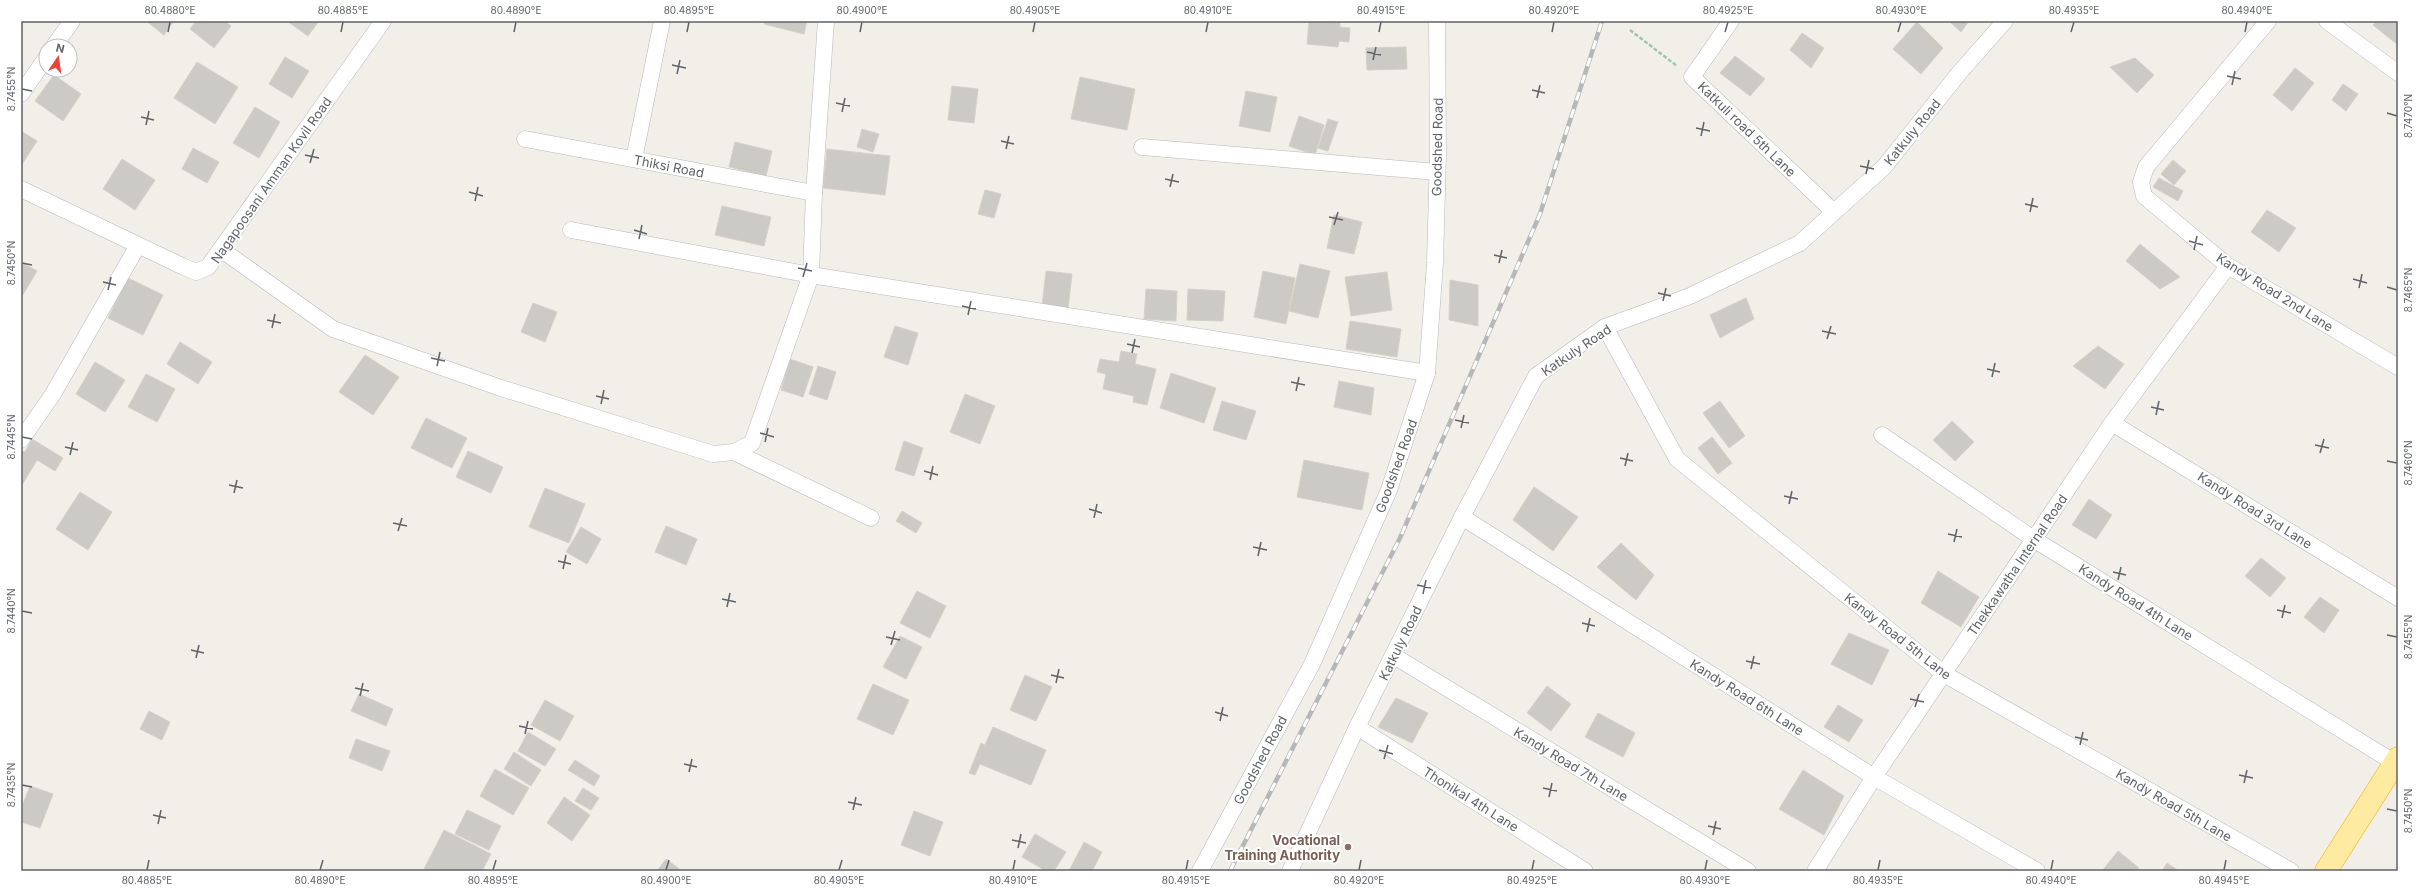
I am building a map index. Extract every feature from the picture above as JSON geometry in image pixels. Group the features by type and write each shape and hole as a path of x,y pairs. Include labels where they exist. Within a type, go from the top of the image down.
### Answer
{"highway":[{"path":"2326,871 2396,760"}],"street":[{"path":"60,38 72,21"},
{"name":"Nagapoosani Amman Kovil Road","path":"21,189 137,247 196,272 208,267 222,250 383,21"},
{"path":"634,159 662,21"},
{"path":"222,250 333,329 501,388 713,454 734,452 752,443 811,275 814,193 826,21"},
{"name":"Goodshed Road","path":"1200,871 1312,664 1389,490 1427,373 1435,263 1438,172 1437,21"},
{"name":"Katkuli road 5th Lane","path":"1731,21 1692,77 1834,212"},
{"name":"Katkuly Road","path":"1290,871 1357,727 1394,656 1462,516 1536,376 1605,327 1690,296 1800,243 1884,167 1960,72 2005,21"},
{"name":"Kandy Road 2nd Lane","path":"2268,21 2146,167 2141,182 2144,196 2228,266 2398,367"},
{"path":"2327,21 2398,73"},
{"path":"21,94 38,70"},
{"name":"Thiksi Road","path":"525,139 814,193"},
{"path":"1142,146 1438,172"},
{"path":"571,230 811,275 1427,373"},
{"path":"21,440 53,394 137,247"},
{"name":"Thekkawatha Internal Road","path":"1815,871 1874,777 2035,540 2112,422 2228,266"},
{"name":"Kandy Road 5th Lane","path":"1605,327 1676,459 1944,674 2291,871"},
{"name":"Kandy Road 3rd Lane","path":"2112,422 2398,598"},
{"name":"Kandy Road 4th Lane","path":"1882,435 2035,540 2396,760"},
{"path":"734,452 871,518"},
{"name":"Kandy Road 6th Lane","path":"1462,516 1874,777 2037,871"},
{"name":"Kandy Road 7th Lane","path":"1394,656 1748,871"},
{"name":"Thonikal 4th Lane","path":"1357,727 1585,871"}],"path":[{"path":"1630,30 1692,77"}],"building":[{"path":"146,21 171,21 173,22 164,35"},
{"path":"196,21 225,21 231,26 214,48 190,29"},
{"path":"287,21 319,21 308,36"},
{"path":"765,21 807,21 804,34 764,24"},
{"path":"1309,21 1340,21 1340,27 1350,28 1349,42 1339,41 1338,47 1307,44"},
{"path":"1949,21 1969,21 1961,32"},
{"path":"2376,21 2398,21 2398,45 2373,25"},
{"path":"1917,22 1943,48 1921,74 1893,49"},
{"path":"1802,33 1824,48 1811,68 1790,50"},
{"path":"1406,47 1407,69 1367,70 1366,48"},
{"path":"1735,56 1765,79 1750,96 1720,73"},
{"path":"285,57 309,71 292,98 269,84"},
{"path":"2135,58 2154,75 2137,93 2110,67"},
{"path":"197,62 238,87 215,124 174,98"},
{"path":"2295,68 2314,83 2292,111 2273,95"},
{"path":"1080,77 1135,89 1127,130 1071,119"},
{"path":"52,78 58,78 81,94 63,121 35,101"},
{"path":"2343,84 2358,94 2346,111 2332,100"},
{"path":"952,86 978,89 974,123 948,120"},
{"path":"1246,91 1277,97 1270,132 1239,126"},
{"path":"255,107 280,122 259,158 233,143"},
{"path":"1299,116 1324,125 1315,155 1289,146"},
{"path":"1328,119 1338,122 1328,151 1318,148"},
{"path":"862,129 879,134 873,152 857,147"},
{"path":"21,131 37,141 21,166"},
{"path":"735,142 772,151 766,176 729,167"},
{"path":"193,148 219,162 207,183 182,169"},
{"path":"827,149 890,156 885,195 823,188"},
{"path":"122,159 155,180 135,210 103,189"},
{"path":"2173,160 2186,171 2174,185 2161,174"},
{"path":"2159,178 2183,191 2178,201 2153,187"},
{"path":"985,190 1001,194 994,218 978,214"},
{"path":"722,206 771,217 764,246 715,235"},
{"path":"2267,210 2296,228 2279,252 2251,232"},
{"path":"1334,215 1362,222 1354,254 1327,248"},
{"path":"2140,244 2180,277 2160,289 2126,261"},
{"path":"21,262 37,271 21,298"},
{"path":"1300,264 1330,271 1318,318 1289,311"},
{"path":"1046,271 1072,274 1068,308 1042,306"},
{"path":"1263,271 1295,278 1286,324 1254,317"},
{"path":"1387,272 1392,310 1351,316 1345,277"},
{"path":"128,278 163,295 143,335 108,318"},
{"path":"1450,280 1478,285 1478,326 1449,320"},
{"path":"1146,289 1177,291 1176,321 1144,319"},
{"path":"1188,289 1225,291 1223,321 1187,320"},
{"path":"1746,298 1754,319 1720,338 1710,315"},
{"path":"533,303 557,312 545,342 521,332"},
{"path":"1350,321 1401,329 1397,357 1346,349"},
{"path":"895,326 918,333 908,365 884,357"},
{"path":"180,342 212,362 198,384 167,364"},
{"path":"2098,346 2124,364 2105,389 2073,366"},
{"path":"1121,351 1137,354 1135,364 1156,369 1147,405 1133,402 1134,396 1103,389 1106,374 1097,372 1100,359 1119,362"},
{"path":"365,355 399,377 373,415 339,392"},
{"path":"790,359 813,367 803,397 781,390"},
{"path":"95,362 125,380 105,412 76,394"},
{"path":"818,366 836,372 827,400 809,394"},
{"path":"1171,373 1216,388 1204,423 1160,408"},
{"path":"146,374 175,389 157,422 128,407"},
{"path":"1339,381 1374,388 1371,415 1334,407"},
{"path":"965,394 995,406 980,444 950,432"},
{"path":"1222,401 1256,411 1246,440 1213,430"},
{"path":"1720,401 1745,436 1729,448 1703,413"},
{"path":"426,418 467,438 452,468 411,448"},
{"path":"1952,421 1974,442 1955,461 1933,440"},
{"path":"1712,437 1732,463 1718,474 1698,448"},
{"path":"32,439 63,458 55,471 37,460 22,485 21,451 25,452"},
{"path":"904,441 923,448 914,476 895,470"},
{"path":"468,451 503,467 491,493 456,477"},
{"path":"1304,460 1369,473 1362,510 1297,497"},
{"path":"1534,487 1578,517 1553,551 1513,520"},
{"path":"545,488 585,504 569,543 529,527"},
{"path":"80,492 112,512 88,550 56,529"},
{"path":"2089,499 2112,515 2096,539 2072,525"},
{"path":"902,511 922,523 916,533 896,521"},
{"path":"666,526 697,539 686,565 655,552"},
{"path":"581,527 601,539 587,564 566,552"},
{"path":"1621,543 1654,575 1636,600 1597,567"},
{"path":"2261,558 2286,578 2270,597 2245,576"},
{"path":"1938,571 1979,597 1961,627 1921,603"},
{"path":"917,591 946,606 930,638 900,623"},
{"path":"2320,597 2339,610 2324,633 2304,617"},
{"path":"1849,633 1889,650 1872,685 1831,664"},
{"path":"900,636 922,647 906,679 883,667"},
{"path":"1025,675 1052,687 1036,721 1010,710"},
{"path":"873,684 909,700 893,735 857,719"},
{"path":"1547,686 1571,704 1551,731 1527,713"},
{"path":"359,694 393,709 386,726 351,711"},
{"path":"1396,698 1428,713 1412,743 1378,727"},
{"path":"545,700 574,716 560,741 531,725"},
{"path":"1838,705 1863,720 1849,742 1824,727"},
{"path":"149,711 170,722 162,740 140,729"},
{"path":"1598,713 1635,733 1623,757 1585,737"},
{"path":"993,727 1046,750 1031,785 980,764 975,775 969,773 981,743 985,745"},
{"path":"528,732 556,749 545,766 518,751"},
{"path":"356,739 390,751 382,771 349,758"},
{"path":"514,752 541,770 531,786 504,769"},
{"path":"575,760 600,776 594,786 568,770"},
{"path":"495,769 529,788 513,815 480,796"},
{"path":"1803,770 1844,796 1824,835 1779,809"},
{"path":"30,786 53,794 40,828 21,822 21,809"},
{"path":"583,788 599,798 591,810 575,801"},
{"path":"564,797 590,815 572,841 547,823"},
{"path":"467,810 501,826 489,850 455,834"},
{"path":"914,811 943,822 930,856 901,845"},
{"path":"444,830 491,854 482,871 428,871 424,869"},
{"path":"1035,834 1066,852 1054,871 1046,871 1022,857"},
{"path":"1084,842 1102,852 1092,871 1069,871"},
{"path":"2118,851 2139,868 2136,871 2102,871"},
{"path":"666,859 682,871 657,871"},
{"path":"2167,863 2179,871 2162,871"}],"railway":[{"path":"1230,871 1400,538 1540,214 1602,21"}],"place":[{"name":"Vocational Training Authority","path":"1348,847"}]}
